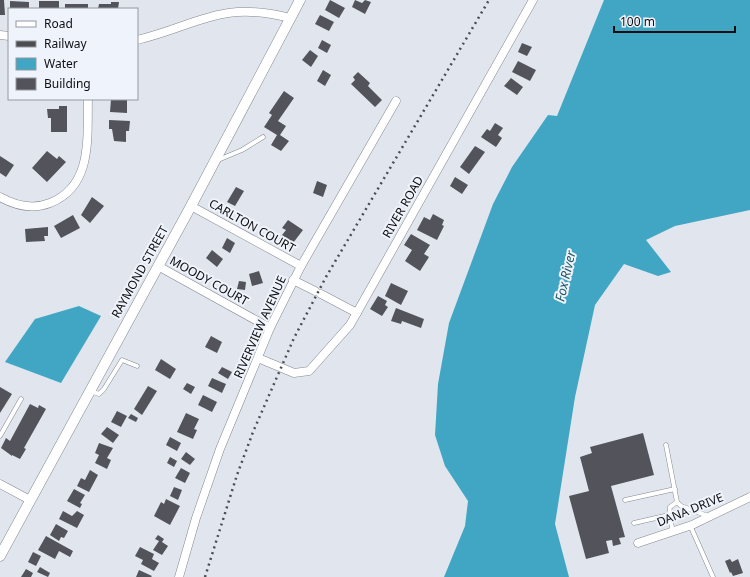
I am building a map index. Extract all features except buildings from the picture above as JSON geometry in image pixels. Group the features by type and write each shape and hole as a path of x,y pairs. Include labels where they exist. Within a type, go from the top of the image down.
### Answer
{"street":[{"name":"RAYMOND STREET","path":"0,556 191,206 300,0"},
{"name":"RIVER ROAD","path":"258,358 294,373 309,370 350,325 533,0"},
{"path":"258,4 275,10 290,18"},
{"path":"138,40 159,33 213,7"},
{"path":"0,197 18,205 40,206 58,199 73,187 78,180 85,161 88,100"},
{"name":"RIVERVIEW AVENUE","path":"178,577 196,518 220,449 270,328 293,280 396,101"},
{"name":"CARLTON COURT","path":"191,206 301,266"},
{"name":"MOODY COURT","path":"158,266 270,328"},
{"path":"293,280 357,313"},
{"path":"0,484 30,500"},
{"name":"DANA DRIVE","path":"638,543 690,525 750,497"}],"lane":[{"path":"214,161 242,150 263,137"},
{"path":"90,391 99,394 104,389 122,360 137,366"},
{"path":"0,436 21,398"},
{"path":"666,445 677,502 681,506 709,516"},
{"path":"625,500 675,489"},
{"path":"673,531 669,515 670,507 677,502"},
{"path":"634,523 669,515"},
{"path":"690,525 713,577"}],"water":[{"name":"Fox River","path":"604,0 750,0 750,210 675,226 646,240 671,272 658,276 624,264 595,305 575,397 555,524 569,577 444,577 465,526 468,501 445,466 435,435 438,384 449,323 493,204 512,167 548,115 557,116"},
{"path":"79,306 101,316 61,383 5,362 35,319"}],"railway":[{"path":"205,577 237,475 253,432 294,338 326,277 489,0"}]}
